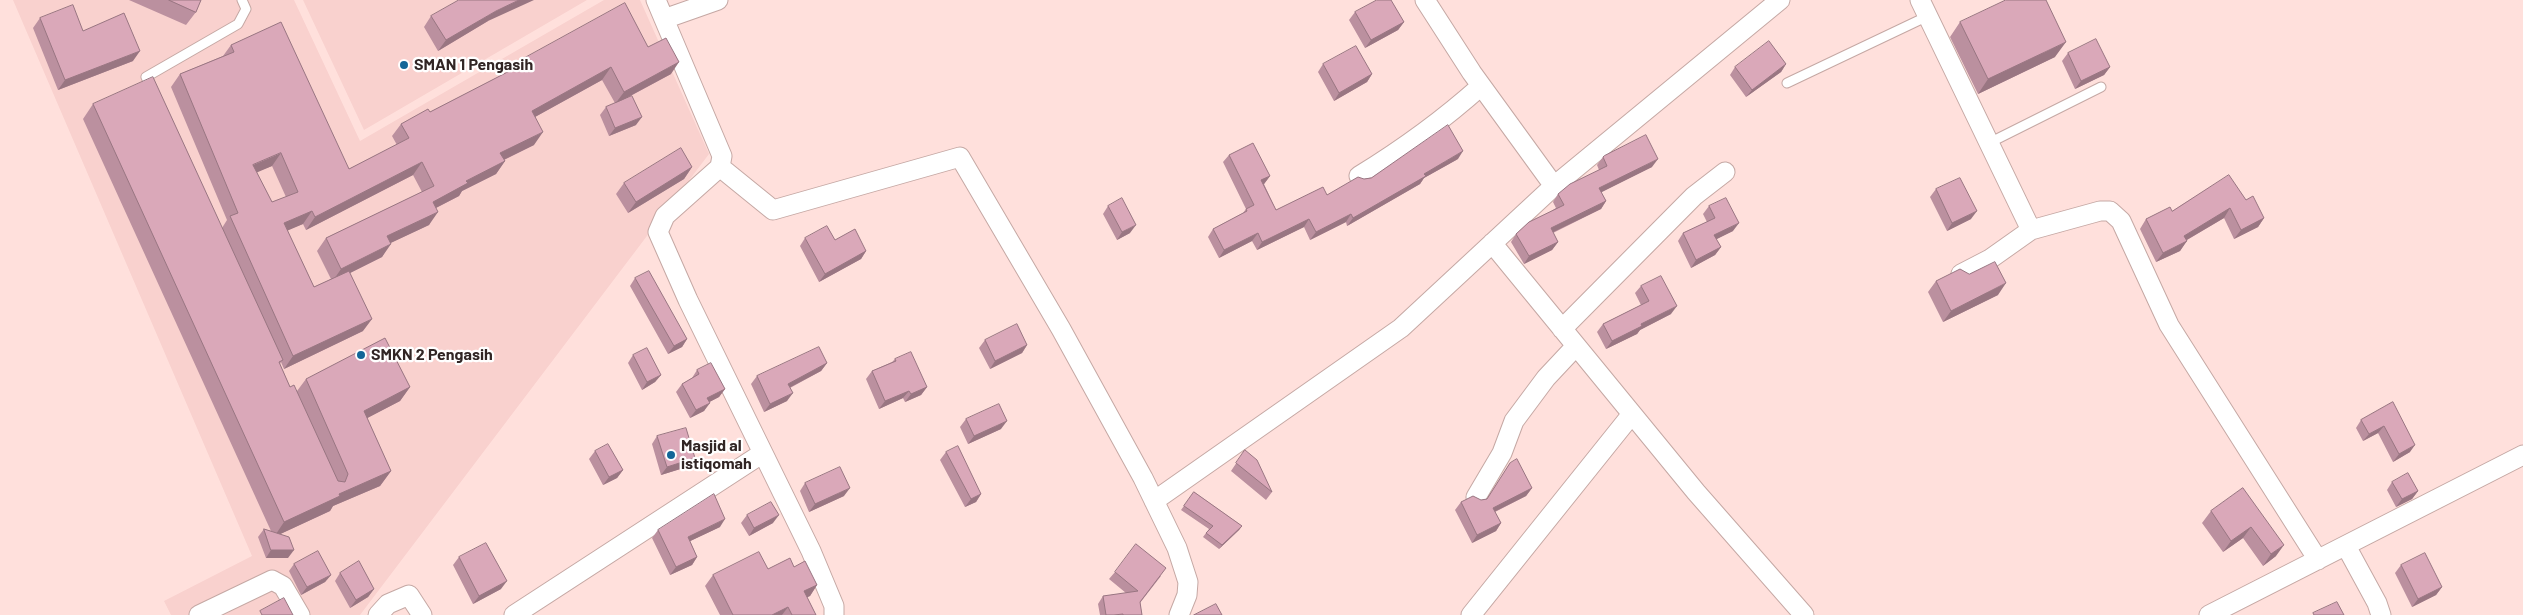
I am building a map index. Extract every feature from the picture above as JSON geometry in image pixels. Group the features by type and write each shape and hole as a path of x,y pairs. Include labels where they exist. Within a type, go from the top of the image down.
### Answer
{"street":[{"path":"656,0 722,156 720,167 665,216 658,232 688,300 811,551 832,602 834,615"},
{"path":"664,19 718,0"},
{"path":"1425,0 1481,86 1554,186"},
{"path":"1154,500 1401,328 1554,186 1780,0"},
{"path":"1924,8 2031,230"},
{"path":"1360,176 1444,119 1481,86"},
{"path":"720,167 773,210 960,157 1061,329 1154,500 1186,571 1187,595 1179,615"},
{"path":"1562,329 1694,196 1725,172"},
{"path":"1961,274 1990,259 2031,230 2100,211 2110,211 2121,221 2169,325 2318,560"},
{"path":"1492,243 1632,414 1804,615"},
{"path":"1476,497 1502,453 1514,421 1546,378 1576,346"},
{"path":"1471,615 1632,414"},
{"path":"514,615 763,453"},
{"path":"2209,615 2523,454"},
{"path":"2346,546 2378,603 2381,615"},
{"path":"199,615 272,580 283,586 300,615"},
{"path":"378,615 388,604 409,595 422,615"}],"lane":[{"path":"154,95 146,77 238,24 246,9 242,0"},
{"path":"1787,83 1924,8"},
{"path":"1989,143 2101,87"}],"shaded area":[{"name":"SMKN 2 Pengasih","path":"13,0 294,0 360,141 604,0 640,0 709,154 360,615 171,615 164,601 252,556"},
{"name":"SMAN 1 Pengasih","path":"303,0 587,0 364,130"}],"building":[{"path":"169,0 201,0 196,12"},
{"path":"459,0 519,0 446,40 431,16"},
{"path":"1377,0 1391,0 1404,22 1371,40 1355,12"},
{"path":"2006,0 2046,0 2066,42 1988,79 1960,22"},
{"path":"625,3 648,47 666,38 679,62 624,92 611,67 532,111 543,132 500,153 505,161 466,181 468,183 433,202 438,212 387,236 391,244 341,269 326,238 434,186 422,162 315,217 312,211 284,223 314,287 349,271 372,319 293,356 230,216 238,213 180,74 234,52 231,45 281,22 349,169 409,138 401,124 428,109 430,112 525,63 523,59","holes":["281,153 298,192 272,202 253,165"]},
{"path":"73,5 83,31 124,13 140,51 65,80 40,18"},
{"path":"2096,39 2110,67 2081,81 2068,53"},
{"path":"1769,41 1786,64 1752,90 1735,67"},
{"path":"1356,46 1372,74 1339,93 1323,64"},
{"path":"153,77 283,360 279,362 290,387 294,385 338,481 345,482 348,474 306,379 385,338 410,387 364,411 391,471 339,494 340,496 284,522 93,104"},
{"path":"632,96 642,117 615,128 606,107"},
{"path":"1448,125 1463,151 1424,174 1426,176 1353,218 1351,214 1316,232 1309,219 1262,242 1258,233 1224,250 1213,229 1247,211 1246,209 1254,205 1229,155 1253,143 1270,176 1261,180 1276,210 1323,187 1327,195 1358,177 1364,179 1371,178"},
{"path":"1646,135 1658,159 1599,188 1606,201 1551,228 1558,242 1529,256 1516,234 1529,222 1564,205 1558,194 1570,184 1607,166 1604,156"},
{"path":"681,148 692,167 636,202 624,183"},
{"path":"2229,175 2246,200 2253,196 2264,218 2241,230 2230,208 2184,236 2187,241 2163,253 2146,219 2170,207 2172,211"},
{"path":"1960,178 1977,211 1952,223 1936,189"},
{"path":"1122,198 1136,225 1122,232 1108,206"},
{"path":"1726,198 1739,223 1714,235 1721,247 1696,260 1683,233 1715,218 1709,206"},
{"path":"827,226 835,240 855,229 866,251 825,274 805,238"},
{"path":"1995,262 2006,283 1951,311 1936,281 1960,269 1969,274"},
{"path":"649,271 687,339 674,346 635,278"},
{"path":"1661,276 1677,306 1612,341 1603,324 1649,301 1641,286"},
{"path":"1017,324 1027,345 995,361 985,340"},
{"path":"819,347 827,363 788,384 793,393 770,404 757,376"},
{"path":"647,348 661,375 647,382 633,355"},
{"path":"911,352 927,387 911,394 909,391 885,401 872,371 896,361 895,359"},
{"path":"711,363 725,389 707,398 710,403 696,410 682,384 699,374 697,370"},
{"path":"2393,402 2415,445 2399,454 2384,426 2369,434 2361,420"},
{"path":"999,404 1007,421 974,436 966,419"},
{"path":"686,428 695,458 667,467 657,436"},
{"path":"608,444 623,470 609,477 595,451"},
{"path":"958,446 981,494 971,499 946,452"},
{"path":"1245,450 1257,460 1272,492 1236,463"},
{"path":"1517,459 1532,488 1493,508 1501,523 1477,535 1461,502 1473,496 1481,500 1487,499 1510,463"},
{"path":"840,467 850,488 815,504 805,483"},
{"path":"2408,473 2418,491 2402,499 2392,482"},
{"path":"2243,488 2284,545 2271,554 2251,527 2231,541 2211,511"},
{"path":"1194,492 1242,526 1222,545 1206,533 1213,526 1184,506"},
{"path":"714,494 725,519 688,537 697,557 676,567 658,530"},
{"path":"771,502 779,515 754,528 747,515"},
{"path":"264,529 289,537 294,550 271,550"},
{"path":"486,543 507,581 479,596 459,557"},
{"path":"1136,544 1166,568 1140,602 1142,615 1106,615 1103,596 1138,591 1115,572"},
{"path":"318,551 331,575 307,587 294,564"},
{"path":"759,552 768,569 790,558 794,567 805,561 817,585 804,591 816,615 792,615 788,607 772,615 733,615 713,575"},
{"path":"2425,553 2442,587 2418,599 2401,565"},
{"path":"359,561 374,589 356,600 340,573"},
{"path":"284,598 293,615 262,615 260,611"},
{"path":"2337,602 2344,615 2314,615 2313,613"},
{"path":"1216,604 1222,615 1194,615"}],"place":[{"name":"SMAN 1 Pengasih","path":"404,65"},
{"name":"SMKN 2 Pengasih","path":"361,355"},
{"name":"Masjid al istiqomah","path":"671,455"}]}
